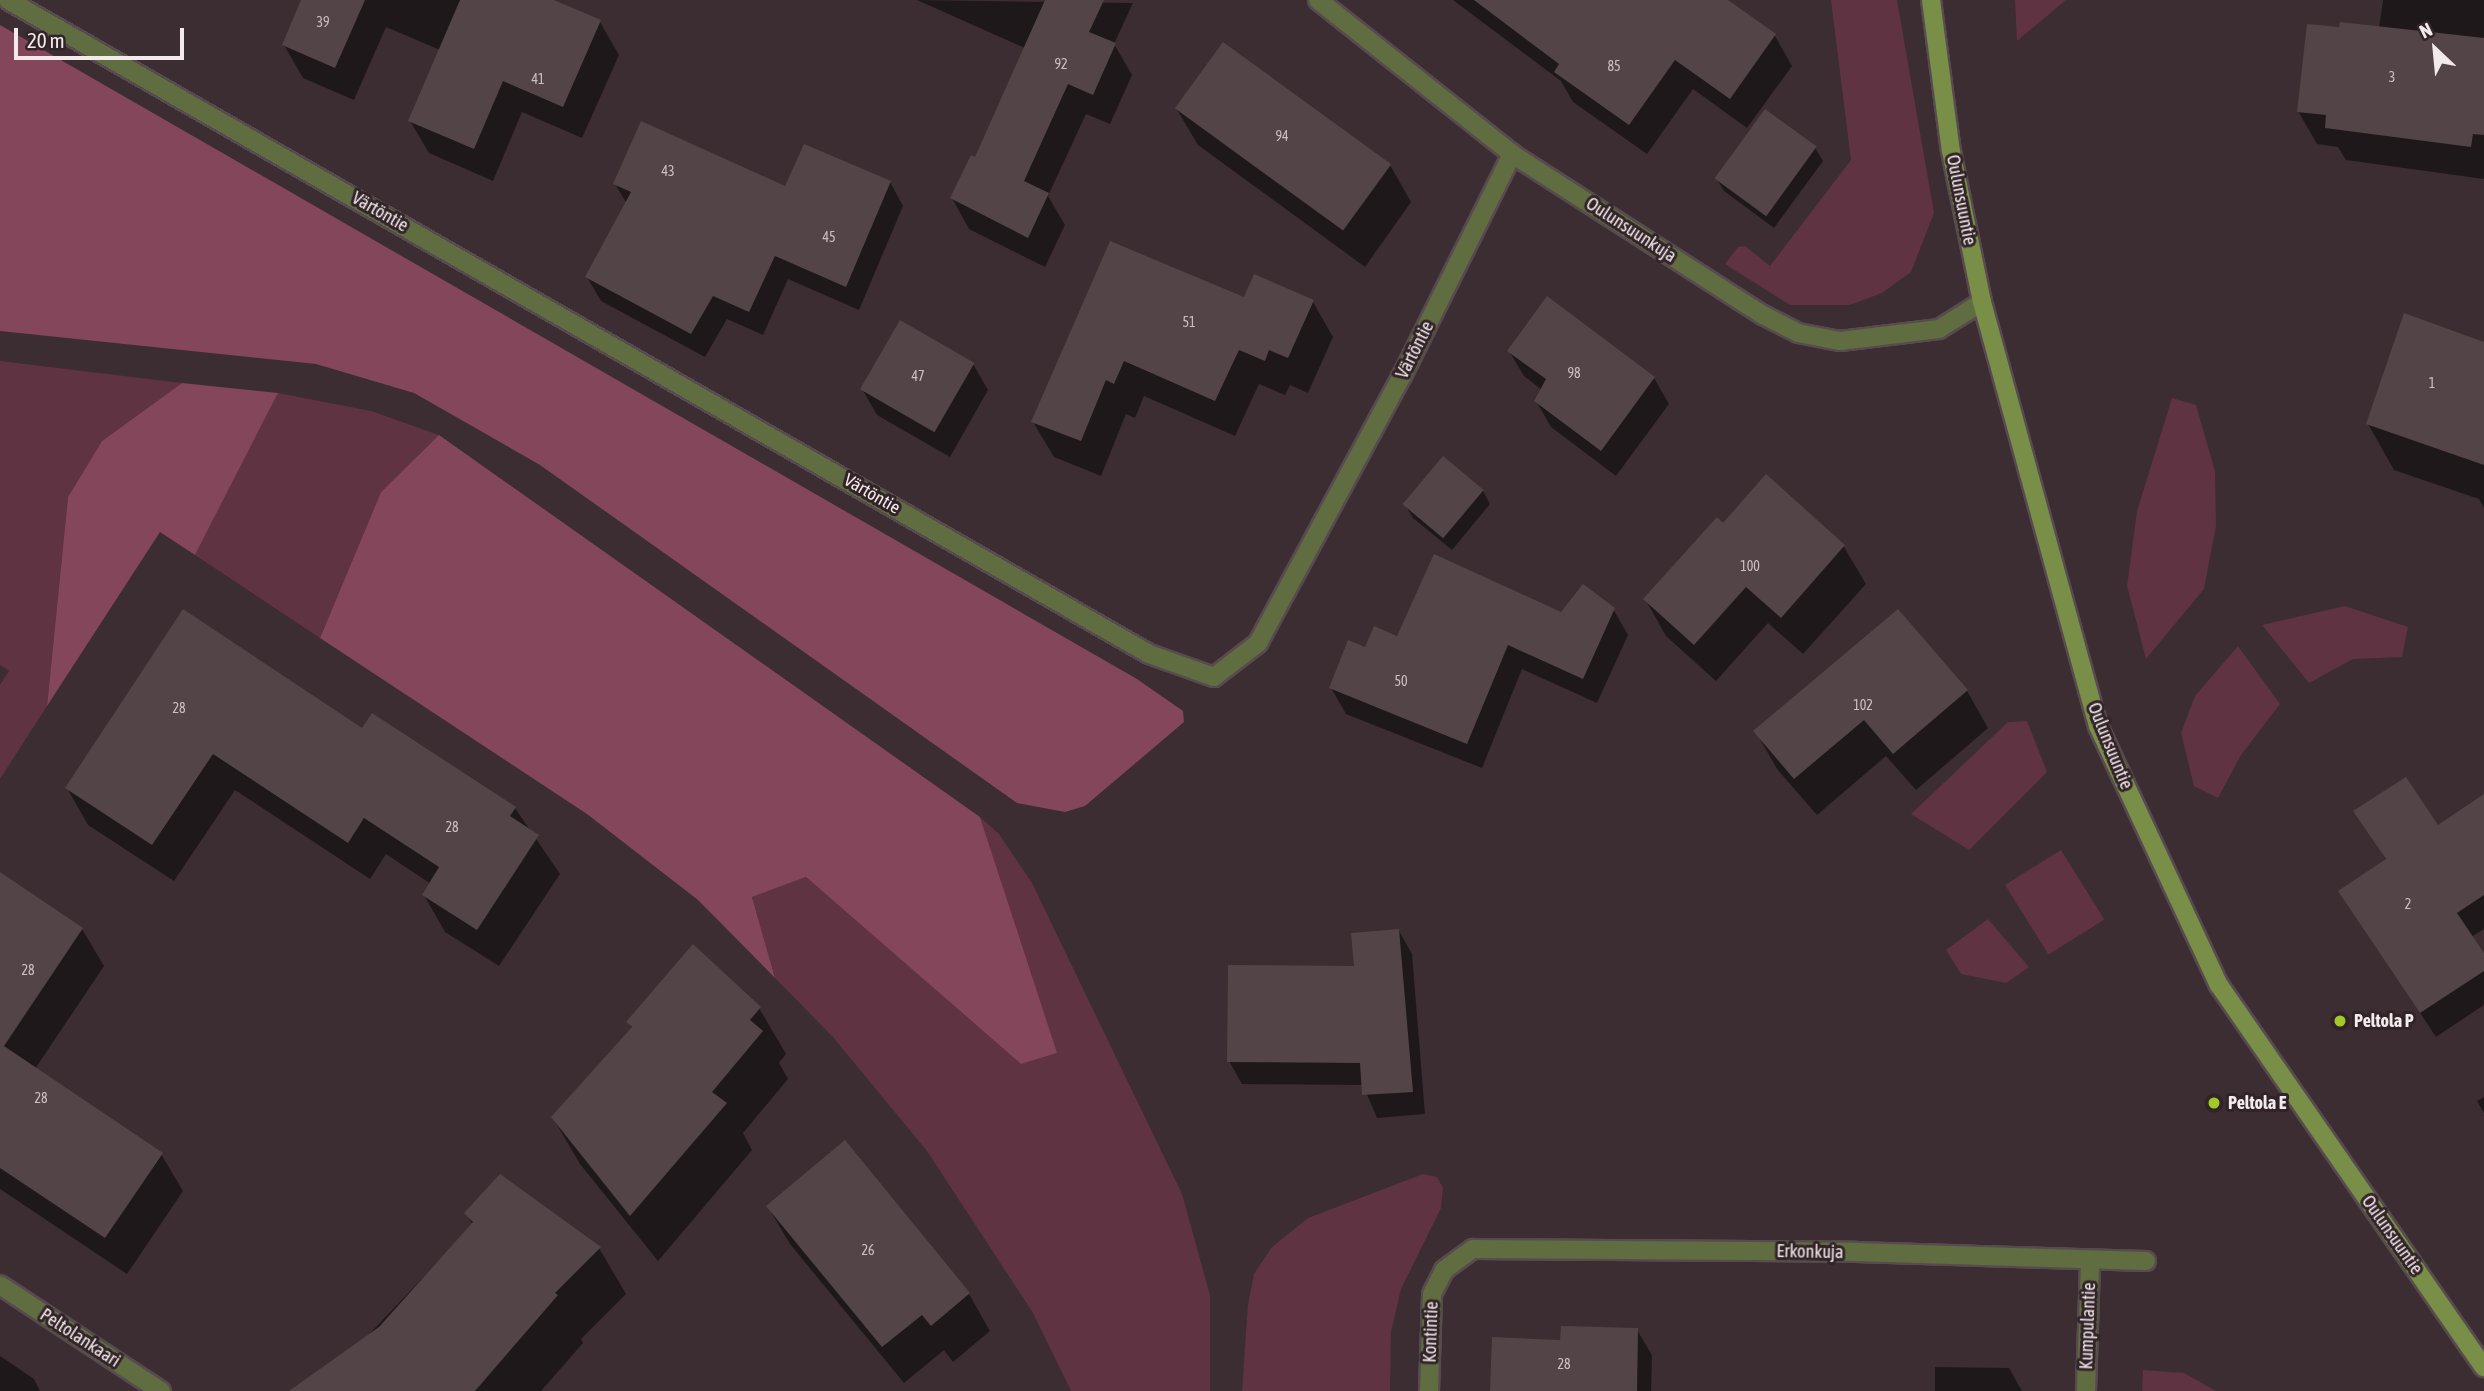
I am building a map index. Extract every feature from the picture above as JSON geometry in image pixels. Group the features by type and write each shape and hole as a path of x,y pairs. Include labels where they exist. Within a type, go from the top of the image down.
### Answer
{"main road":[{"name":"Oulunsuuntie","path":"1930,0 1951,151 1982,302 2098,726 2219,985 2484,1367"}],"street":[{"name":"Värtöntie","path":"8,0 1149,654 1214,677 1258,643 1402,376 1512,154"},
{"name":"Oulunsuunkuja","path":"1318,0 1512,154 1763,315 1798,333 1840,341 1939,329 1982,302"},
{"name":"Erkonkuja","path":"1473,1249 1856,1252 2090,1262 2146,1261"},
{"name":"Kontintie","path":"1429,1391 1432,1294 1444,1270 1473,1249"},
{"name":"Kumpulantie","path":"2086,1391 2090,1262"},
{"name":"Peltolankaari","path":"0,1285 161,1391"}],"shaded area":[{"path":"1831,0 1897,0 1934,213 1911,272 1882,293 1850,305 1790,305 1725,264 1738,247 1745,246 1770,266 1851,160"},
{"path":"2015,0 2066,0 2017,41"},
{"path":"0,25 1137,679 1183,711 1184,722 1085,806 1065,812 1017,803 540,465 414,393 316,364 0,331"},
{"path":"0,361 182,383 102,441 68,497 47,706 0,779 0,685 9,671 0,665"},
{"path":"182,383 278,393 195,555 160,532 47,706 68,497 102,441"},
{"path":"278,393 371,411 439,435 381,492 320,638 195,555"},
{"path":"2172,398 2196,405 2215,471 2216,526 2204,589 2146,659 2127,586 2137,511"},
{"path":"439,435 980,817 1057,1053 1021,1064 806,877 752,897 775,978 698,900 587,814 320,638 381,492"},
{"path":"2345,606 2408,627 2402,657 2353,659 2309,683 2262,625"},
{"path":"2238,646 2280,704 2241,755 2218,798 2194,786 2181,733 2195,696"},
{"path":"2027,721 2047,772 1969,850 1911,814 2008,722"},
{"path":"980,817 999,834 1032,883 1182,1194 1210,1295 1210,1391 1071,1391 1033,1313 927,1151 832,1036 775,978 752,897 806,877 1021,1064 1056,1053"},
{"path":"2061,850 2104,920 2048,955 2005,885"},
{"path":"1988,919 2029,967 2006,983 1961,974 1946,950"},
{"path":"1423,1174 1437,1177 1443,1188 1441,1208 1401,1289 1391,1332 1390,1391 1242,1391 1248,1304 1254,1274 1272,1247 1308,1218"},
{"path":"2143,1370 2184,1373 2216,1391 2142,1391"}],"building":[{"path":"301,0 365,0 335,68 282,45"},
{"path":"460,0 554,0 601,20 563,107 503,81 474,149 408,121"},
{"path":"1045,0 1104,0 1089,32 1116,43 1093,95 1068,84 1024,181 1049,193 1028,238 950,198 971,155 975,157"},
{"path":"1474,0 1728,0 1776,34 1730,99 1675,60 1629,125 1554,72 1559,64"},
{"path":"2340,22 2484,38 2484,135 2473,134 2471,147 2325,128 2326,115 2297,112 2307,24 2339,27"},
{"path":"1223,42 1391,164 1343,231 1175,108"},
{"path":"1765,109 1817,147 1766,216 1714,179"},
{"path":"641,121 785,186 804,144 891,181 846,287 775,256 749,312 713,296 691,334 585,277 631,192 613,184"},
{"path":"1110,241 1244,297 1254,274 1314,300 1288,358 1269,350 1265,361 1239,350 1215,401 1124,361 1114,384 1106,380 1081,441 1031,422"},
{"path":"1547,296 1655,377 1601,451 1534,401 1546,379 1507,351"},
{"path":"2404,313 2484,342 2484,465 2366,424"},
{"path":"900,320 974,363 934,432 860,389"},
{"path":"1443,456 1484,490 1443,538 1403,504"},
{"path":"1766,474 1845,545 1781,618 1746,587 1694,645 1643,599 1717,517 1723,523"},
{"path":"1434,554 1561,612 1583,584 1615,608 1583,679 1508,645 1467,744 1329,688 1348,640 1365,647 1374,626 1397,636"},
{"path":"183,609 362,728 372,713 516,807 510,816 539,835 477,930 422,895 439,867 364,818 348,843 213,754 152,845 65,788"},
{"path":"1898,609 1968,690 1893,754 1864,720 1794,779 1753,731"},
{"path":"2406,777 2438,825 2484,794 2484,895 2457,913 2484,953 2484,971 2420,1013 2338,891 2386,859 2353,811"},
{"path":"0,872 83,928 4,1046 163,1153 105,1238 0,1168"},
{"path":"1399,929 1413,1092 1362,1095 1360,1063 1227,1062 1228,965 1354,966 1351,933"},
{"path":"693,944 761,1007 750,1020 763,1031 712,1092 727,1103 630,1216 551,1117 632,1027 626,1022"},
{"path":"845,1140 970,1293 931,1326 922,1315 882,1347 766,1206"},
{"path":"500,1174 601,1247 555,1293 558,1295 475,1391 289,1391 379,1327 473,1222 464,1213"},
{"path":"1561,1326 1638,1328 1637,1391 1490,1391 1492,1337 1560,1340"}],"place":[{"name":"Peltola P","path":"2340,1021"},
{"name":"Peltola E","path":"2214,1103"}]}
